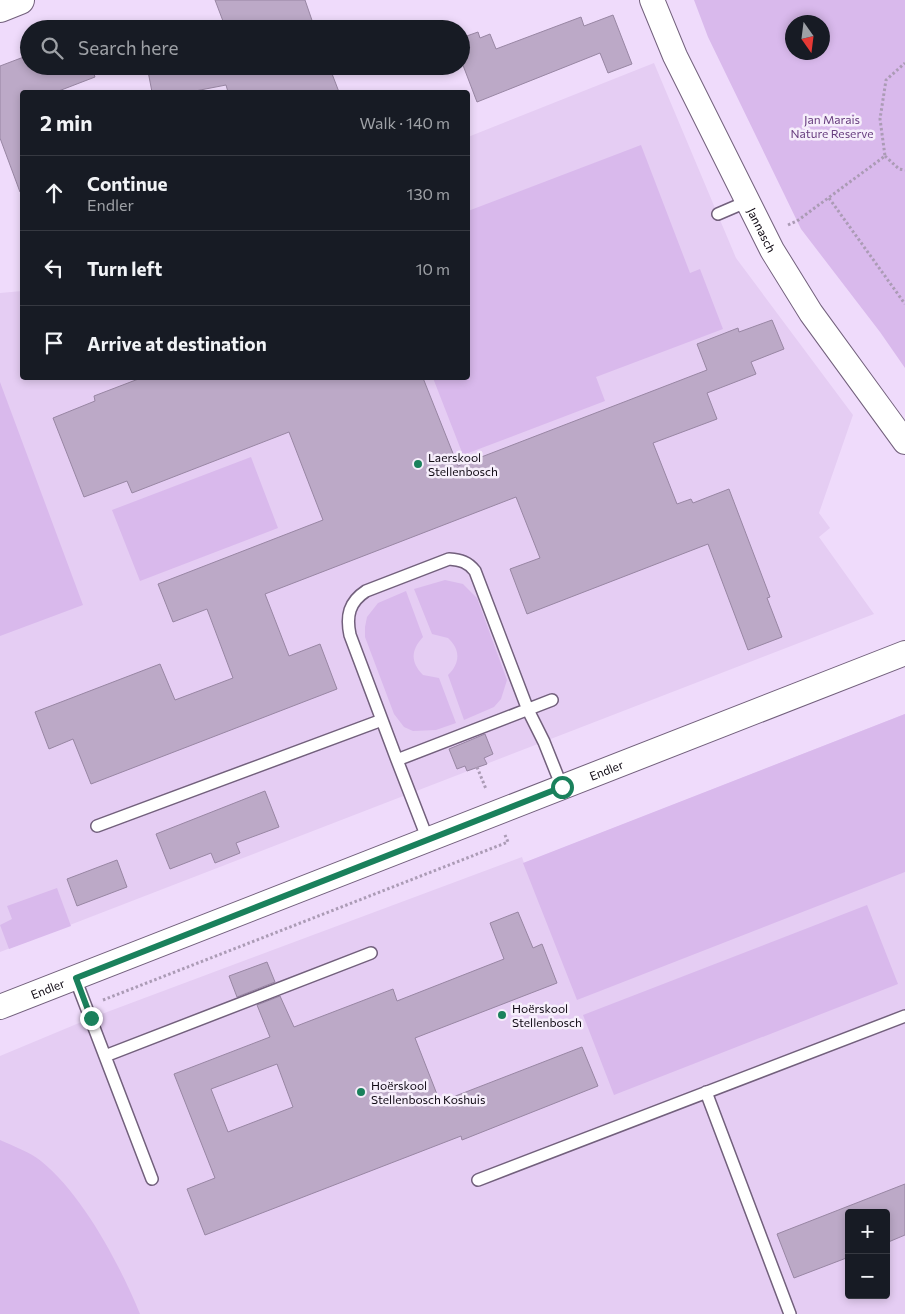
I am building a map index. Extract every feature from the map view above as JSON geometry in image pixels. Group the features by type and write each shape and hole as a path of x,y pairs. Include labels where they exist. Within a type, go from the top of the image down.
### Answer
{"street":[{"path":"0,8 20,0"},
{"name":"Jannasch","path":"652,0 674,56 764,235 811,313 905,442"},
{"name":"Endler","path":"0,1008 905,653"}],"lane":[{"path":"718,214 746,202"},
{"path":"428,840 350,635 348,624 351,605 357,597 366,591 449,559 469,563 475,572 528,710 544,742 562,787"},
{"path":"398,760 552,700"},
{"path":"97,826 382,720"},
{"path":"105,1056 371,953"},
{"path":"76,978 152,1179"},
{"path":"478,1180 905,1016"},
{"path":"706,1092 790,1314"}],"path":[{"path":"905,63 886,80 880,119 885,156 899,169 905,170"},
{"path":"764,235 797,221 885,156"},
{"path":"829,198 905,304"},
{"path":"477,767 488,793"},
{"path":"98,1002 508,842"}],"shaded area":[{"name":"Laerskool Stellenbosch","path":"654,63 736,258 853,415 819,513 830,528 819,537 874,614 0,952 0,293 20,291 20,380 470,380 470,136"},
{"name":"Hoërskool Stellenbosch","path":"905,714 905,1314 0,1314 0,1056 91,1018 522,857 524,863"}],"green space":[{"name":"Jan Marais Nature Reserve","path":"694,0 905,0 905,368 880,332 801,229 708,37"},
{"path":"641,145 690,273 700,269 723,329 596,377 605,401 463,455 434,380 470,380 470,210"},
{"path":"0,382 83,605 0,636"},
{"path":"251,457 278,528 140,581 112,510"},
{"path":"445,580 463,584 477,598 507,680 501,699 494,707 464,720 448,675 457,661 457,652 448,638 432,634 414,589"},
{"path":"406,591 423,637 414,651 414,661 423,675 439,678 456,723 436,730 413,731 404,727 394,714 365,637 367,617 378,603"},
{"path":"905,714 905,872 577,1000 523,863"},
{"path":"57,888 71,926 9,949 0,925 12,919 7,906"},
{"path":"867,905 898,984 614,1095 583,1015"},
{"path":"0,1140 37,1158 71,1192 86,1211 111,1253 140,1314 0,1314"}],"building":[{"path":"215,0 305,0 312,20 223,20"},
{"path":"613,15 632,64 608,73 600,53 477,102 467,75 470,75 470,35 478,32 480,38 490,34 496,49 581,17 584,26"},
{"path":"20,58 20,75 94,75 95,77 61,90 20,90 20,192 0,138 0,66"},
{"path":"149,75 332,75 338,90 227,90 226,85 200,90 152,90"},
{"path":"772,320 784,349 751,362 756,374 707,393 717,419 653,443 677,504 691,499 693,503 729,489 770,597 767,598 782,637 748,650 708,544 527,614 510,569 540,558 516,497 265,594 289,656 320,644 337,689 91,784 73,739 49,749 35,712 160,664 175,700 233,678 207,609 173,622 158,584 323,520 289,432 132,493 127,481 84,497 53,418 95,401 94,396 136,380 424,380 458,466 707,370 697,344 738,328 739,332"},
{"path":"485,734 493,754 484,758 487,764 467,771 465,766 457,769 449,749"},
{"path":"265,791 279,827 236,843 240,853 215,863 211,853 170,869 156,834"},
{"path":"117,860 127,887 77,906 67,879"},
{"name":"Hoërskool Stellenbosch Koshuis","path":"518,912 533,948 542,944 557,983 415,1038 440,1102 582,1047 598,1086 462,1140 461,1136 205,1235 187,1189 215,1178 174,1074 270,1037 257,1005 280,996 294,1027 393,989 397,1001 504,959 490,923","holes":["277,1064 293,1107 228,1132 211,1089"]},
{"path":"267,962 275,982 237,997 229,976"},
{"path":"905,1184 905,1235 890,1241 890,1209 845,1209 845,1259 794,1278 777,1234"}],"place":[{"name":"Laerskool Stellenbosch","path":"418,464"},
{"name":"Hoërskool Stellenbosch","path":"502,1015"},
{"name":"Hoërskool Stellenbosch Koshuis","path":"361,1092"}],"route":[{"path":"91,1018 76,978 562,787"}]}
